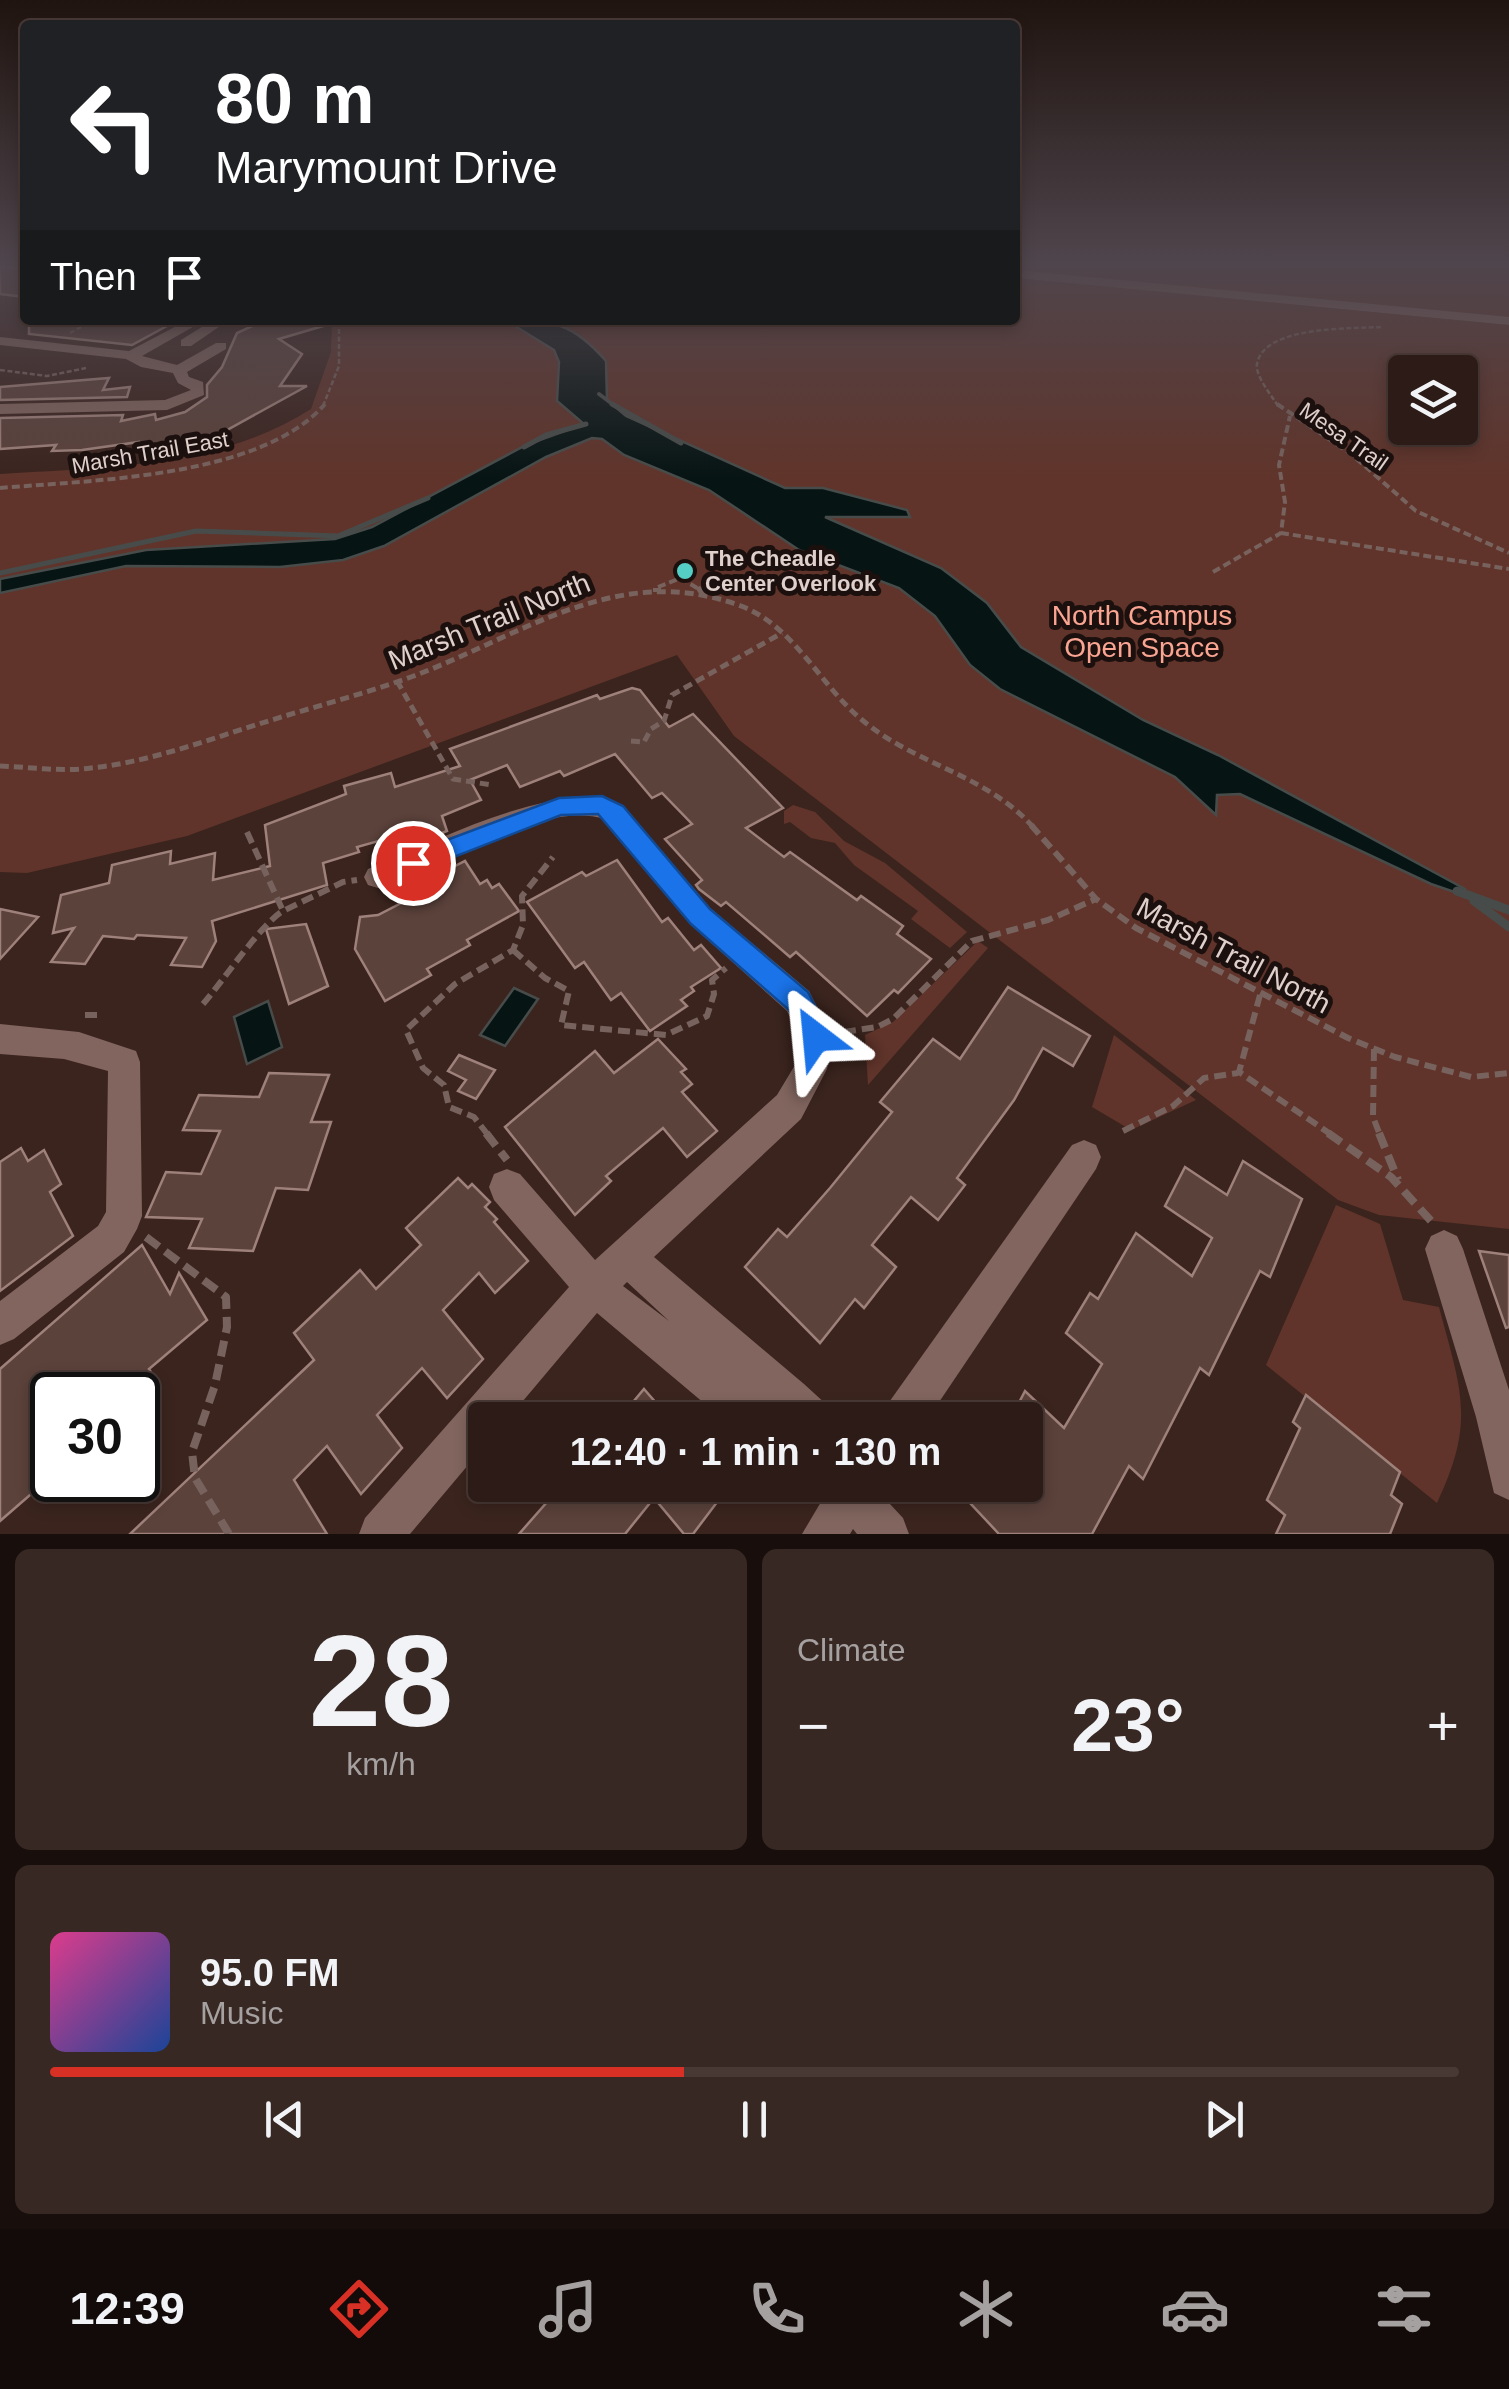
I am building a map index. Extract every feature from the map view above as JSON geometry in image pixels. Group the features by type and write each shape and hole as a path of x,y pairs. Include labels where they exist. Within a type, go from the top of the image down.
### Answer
{"street":[{"path":"130,355 171,336"},
{"path":"0,341 142,358 164,354 195,336"},
{"path":"181,375 221,346"},
{"path":"0,412 177,403 199,392 198,385 181,375 130,355"},
{"path":"378,877 559,806 602,804 614,812 700,916 780,982 811,1019 816,1054 796,1098 594,1288 381,1534"},
{"path":"0,1040 53,1042 98,1051 124,1062 124,1216 111,1239 0,1325"},
{"path":"914,1402 1084,1157"},
{"path":"508,1174 594,1288 736,1402"},
{"path":"1441,1240 1496,1416 1509,1478"},
{"path":"626,1255 662,1291 737,1348 793,1402"},
{"path":"824,1534 840,1502"},
{"path":"860,1502 888,1534"}],"path":[{"name":"Marsh Trail East","path":"0,488 169,468 280,438 325,405 340,362 339,336"},
{"name":"Mesa Trail","path":"1290,336 1273,342 1257,364 1259,374 1290,416 1351,454 1416,511 1446,528 1509,553"},
{"path":"0,370 47,376 93,366"},
{"path":"1281,533 1286,502 1280,465 1290,416"},
{"path":"1213,572 1281,533 1509,569"},
{"path":"656,589 681,578 697,585 702,594"},
{"name":"Marsh Trail North","path":"0,766 87,769 143,760 397,681 585,602 656,589 702,594 744,606 782,632 860,719 903,748 982,785 1023,816 1096,898 1136,928 1260,995 1374,1048 1434,1071 1471,1077 1509,1073"},
{"path":"631,741 644,742 651,729 664,721 672,695 782,632"},
{"path":"397,681 453,779 492,785"},
{"path":"247,832 283,911"},
{"path":"508,1174 474,1117 450,1107 444,1086 423,1068 406,1030 444,989 462,983 481,966 513,950 522,925 522,896 554,857"},
{"path":"203,1004 242,960 269,919 343,882"},
{"path":"864,1029 893,1018 972,941 1048,920 1096,898"},
{"path":"513,950 545,978 569,990 560,1025 666,1035 707,1016 714,994 712,980 730,965"},
{"path":"1239,1072 1260,995"},
{"path":"85,1015 103,1015"},
{"path":"1374,1048 1374,1117 1399,1183 1441,1240"},
{"path":"1123,1131 1173,1106 1204,1078 1239,1072"},
{"path":"1239,1072 1268,1099 1399,1183"},
{"path":"149,1238 226,1298 227,1327 216,1385 192,1452 195,1478 230,1534"}],"green space":[{"name":"North Campus Open Space","path":"332,336 1509,336 1509,1229 1379,1215 1338,1200 734,736 677,655 187,836 27,873 0,872 0,474 120,466 200,454 276,428 311,409 331,352"},
{"path":"793,805 815,812 844,841 885,863 967,932 950,948 911,919 918,911 854,865 835,843 811,838 790,822 784,824 784,811"},
{"path":"978,941 988,948 868,1085 865,1035 893,1022"},
{"path":"1114,1035 1196,1100 1131,1130 1092,1107"},
{"path":"1336,1205 1380,1224 1403,1300 1439,1307 1458,1384 1461,1427 1437,1503 1266,1365"}],"shaded area":[{"path":"530,336 578,336 594,348 606,361 607,400 626,416 785,488 823,488 907,510 910,517 825,517 941,568 987,603 1021,647 1143,720 1218,755 1465,889 1466,896 1431,884 1240,794 1217,795 1216,815 1175,777 1000,689 970,665 935,616 899,588 799,550 709,490 624,455 602,439 592,438 546,457 384,546 343,560 280,567 126,566 0,593 0,579 146,550 335,539 372,527 526,445 584,424 557,401 559,362 554,350"},
{"path":"514,988 538,999 505,1046 480,1035"},
{"path":"268,1001 282,1047 247,1064 234,1017"}],"building":[{"path":"44,336 149,336 132,345"},
{"path":"236,336 291,336 279,339 302,354 280,386 307,386 227,430 191,441 140,446 139,442 82,450 52,451 56,445 0,449 0,418 123,415 121,421 155,414 156,420 185,412 207,397 207,385 222,367"},
{"path":"109,378 103,390 130,387 127,397 0,400 0,387"},
{"path":"632,688 640,690 669,727 693,714 783,808 746,828 784,857 790,852 857,900 861,896 903,926 897,934 931,959 898,993 894,990 867,1016 796,952 790,957 726,902 721,906 699,889 696,885 702,880 665,839 692,824 662,793 652,798 615,754 564,776 560,771 520,787 507,765 470,780 481,800 442,816 447,831 417,843 414,831 357,847 359,852 323,863 327,885 212,921 216,941 202,967 171,965 186,938 137,935 134,939 103,936 85,964 51,962 74,928 53,933 61,895 109,883 112,865 171,851 170,864 215,853 213,880 270,866 265,825 346,794 344,786 391,773 395,787 460,766 450,749 597,695 600,699"},
{"path":"617,860 662,922 668,918 694,950 701,945 721,968 691,987 694,991 681,1000 687,1006 650,1031 621,993 611,1000 584,962 575,968 527,902 582,872 586,876"},
{"path":"465,861 480,884 487,880 492,888 499,884 519,911 467,940 470,945 427,969 431,975 385,1001 355,949 360,917 378,915 440,883 436,876"},
{"path":"0,909 38,917 0,959"},
{"path":"306,924 328,986 289,1004 266,929"},
{"path":"1008,987 1090,1036 1073,1066 1043,1048 1014,1100 957,1178 965,1185 938,1220 911,1197 872,1245 896,1267 864,1308 855,1299 820,1343 745,1267 778,1229 787,1237 830,1188 892,1112 880,1102 933,1039 960,1059"},
{"path":"658,1039 686,1069 681,1072 692,1084 682,1092 717,1131 687,1157 663,1128 606,1176 611,1181 575,1215 505,1127 595,1051 614,1073"},
{"path":"459,1055 495,1070 476,1099 458,1091 466,1080 448,1071"},
{"path":"269,1073 329,1075 311,1122 331,1122 308,1190 276,1188 253,1251 189,1248 202,1219 146,1217 166,1172 201,1174 220,1131 183,1130 199,1095 259,1097"},
{"path":"21,1148 28,1161 44,1150 61,1184 50,1192 73,1236 0,1291 0,1162"},
{"path":"1243,1161 1302,1199 1270,1277 1260,1271 1209,1375 1200,1368 1143,1479 1129,1466 1092,1534 999,1534 971,1504 1043,1502 1043,1408 1064,1428 1102,1364 1066,1333 1090,1293 1098,1299 1136,1233 1192,1276 1212,1238 1165,1206 1185,1167 1227,1195"},
{"path":"458,1178 468,1188 472,1184 490,1202 485,1207 497,1219 494,1222 528,1261 495,1293 479,1273 443,1310 483,1359 447,1398 422,1368 377,1415 402,1448 361,1494 327,1446 294,1480 327,1534 130,1534 314,1360 294,1333 360,1270 376,1289 421,1245 406,1228"},
{"path":"142,1245 170,1294 179,1273 207,1320 149,1369 151,1372 30,1372 30,1495 0,1521 0,1369"},
{"path":"1479,1251 1509,1255 1509,1327 1506,1328"},
{"path":"644,1389 655,1402 633,1402"},
{"path":"1025,1391 1037,1402 1019,1402"},
{"path":"1306,1395 1400,1472 1391,1495 1402,1504 1390,1534 1276,1534 1285,1515 1267,1500 1300,1428 1293,1422"},
{"path":"547,1502 651,1502 625,1534 519,1534"},
{"path":"657,1502 717,1502 693,1534 684,1534"}],"waterway":[{"path":"599,394 613,405"},
{"path":"613,405 681,443"},
{"path":"524,447 546,435 586,424"},
{"path":"0,573 196,531 338,536 428,498"},
{"path":"1457,891 1509,910"},
{"path":"1474,901 1509,927"}],"place":[{"name":"The Cheadle Center Overlook","path":"685,571"}],"route":[{"path":"413,863 559,806 602,804 614,812 700,916 798,1001 811,1019 816,1037"}]}
